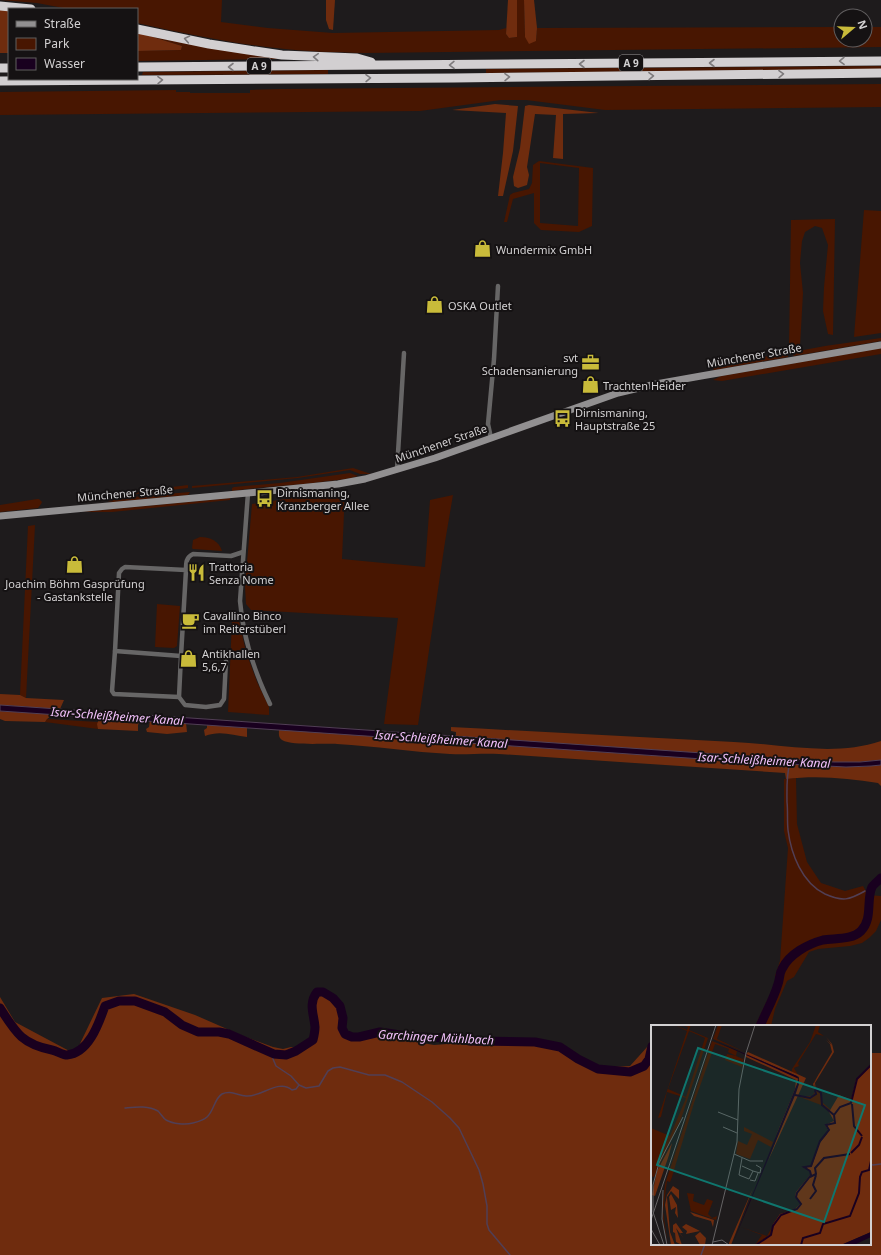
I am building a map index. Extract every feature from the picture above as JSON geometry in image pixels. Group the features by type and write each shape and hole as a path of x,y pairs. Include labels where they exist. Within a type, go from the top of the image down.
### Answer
{"highway":[{"path":"0,6 21,8"},
{"path":"138,28 248,50 302,56 357,58 382,66"},
{"name":"A 9","path":"138,67 881,61"},
{"name":"A 9","path":"0,81 881,74"}],"main road":[{"name":"Münchener Straße","path":"0,516 338,484 366,479 491,438 603,398 635,389 705,375 881,345"}],"street":[{"path":"491,438 488,424 498,286"},
{"path":"397,468 404,354"},
{"path":"248,493 240,601 241,617 248,651 259,681 270,704"},
{"path":"226,661 224,699 220,705 206,707 185,705 179,697 186,560 193,554 231,556 243,552"},
{"path":"179,697 114,694 112,691 119,573 122,568 186,570"},
{"path":"115,651 181,656"}],"green space":[{"path":"0,0 222,0 221,22 268,28 333,33 499,30 506,28 506,34 509,38 517,37 517,0 524,0 525,37 536,41 537,28 833,27 833,48 365,53 310,51 241,43 138,23 138,8 64,8 37,3"},
{"path":"873,27 881,27 881,47 873,47"},
{"path":"140,33 277,59 138,61 138,51 181,50 182,46"},
{"path":"881,66 881,69 486,73 486,69"},
{"path":"328,70 328,74 142,75 143,72"},
{"path":"881,84 881,107 605,110 526,100 501,100 420,111 0,115 0,92 176,90 176,92 190,93 250,93 250,90 281,89"},
{"path":"539,161 593,168 592,226 579,232 541,230 534,223 534,193 513,199 507,222 504,222 510,195 529,189 532,183 533,165","holes":["540,163 579,168 578,226 540,223"]},
{"path":"864,210 881,211 881,333 854,337"},
{"path":"835,219 833,335 828,334 823,311 828,245 822,228 815,226 805,232 802,241 800,263 803,293 800,346 789,348 791,220"},
{"path":"881,338 881,341 794,356 792,354 793,352 825,346"},
{"path":"881,348 881,354 722,381 713,380 721,376"},
{"path":"788,352 788,357 714,370 713,368"},
{"path":"353,468 371,474 360,474 350,470 298,478 192,488 192,486 297,477"},
{"path":"350,473 358,476 316,483 232,491 232,488 234,487 280,483"},
{"path":"188,485 188,488 100,500 101,496"},
{"path":"345,490 342,559 425,567 430,500 453,495 418,725 384,724 398,618 251,610 246,604 245,586 252,504"},
{"path":"190,492 188,495 114,502 107,501 121,498"},
{"path":"230,498 230,500 112,512 82,512"},
{"path":"37,499 42,502 38,508 0,512 0,505"},
{"path":"35,525 26,698 20,695 28,526"},
{"path":"200,537 214,540 222,551 193,549 193,540"},
{"path":"157,604 180,606 177,646 174,648 155,647"},
{"path":"232,620 239,621 246,652 257,682 269,707 269,715 228,712"},
{"path":"47,719 98,722 98,729 45,722"},
{"path":"796,778 797,824 807,862 821,883 845,891 863,886 868,895 881,896 881,920 876,931 862,943 850,946 818,949 809,952 794,977 787,981 775,1009 771,1025 755,1025 774,986 775,976 780,961 788,848 784,831 784,779"}],"shaded area":[{"path":"326,0 335,0 333,30 329,29 326,20"},
{"path":"508,0 517,0 517,37 509,38 506,34"},
{"path":"524,0 534,0 537,28 536,41 529,44 525,37"},
{"path":"0,9 8,10 8,53 0,53"},
{"path":"138,32 182,46 181,50 138,51"},
{"path":"495,104 518,106 513,151 503,196 498,196 506,113 452,110"},
{"path":"529,105 599,113 563,114 563,159 553,158 556,115 535,114 527,167 529,175 527,185 518,188 514,186 513,177 520,148 525,106"},
{"path":"0,694 20,695 26,698 64,700 60,709 0,705"},
{"path":"0,711 51,714 51,716 45,722 5,721 0,719"},
{"path":"100,717 140,720 138,731 98,729 97,724"},
{"path":"150,720 186,723 187,732 167,734 147,732 146,729 149,727"},
{"path":"207,724 247,727 247,737 221,733 205,736 204,730 207,728"},
{"path":"451,727 752,743 827,749 863,746 881,741 881,760 834,762 456,737 456,732 451,731"},
{"path":"279,729 805,765 859,767 881,765 881,786 878,783 832,778 809,777 786,779 785,773 499,754 450,754 337,744 293,743 281,739"},
{"path":"134,994 195,1015 243,1036 283,1049 310,1046 316,1040 315,998 325,995 336,1004 340,1011 341,1034 349,1040 381,1036 434,1045 512,1039 560,1046 596,1068 630,1066 648,1046 651,1040 651,1245 871,1245 871,1053 881,1053 881,1255 0,1255 0,997 15,1022 75,1054 102,998"}],"water":[{"name":"Isar-Schleißheimer Kanal","path":"0,705 834,762 881,760 881,765 846,767 732,761 0,711"}],"waterway":[{"name":"Isar-Schleißheimer Kanal","path":"790,763 787,782 788,830 792,849 799,867 810,883 831,897 846,899 865,891"},
{"name":"Garchinger Mühlbach","path":"760,1025 779,982 780,973 789,959 794,954 811,944 823,940 853,936 861,931 867,921 870,892 872,887 881,878"},
{"name":"Garchinger Mühlbach","path":"0,1008 16,1031 27,1041 67,1055 75,1053 87,1043 100,1021 105,1006 119,1001 135,1001 165,1012 182,1025 198,1032 219,1032 229,1034 274,1054 286,1055 296,1051 313,1040 315,1027 312,1005 314,996 317,992 323,992 333,998 340,1006 343,1018 342,1028 345,1034 352,1037 359,1037 380,1032 414,1037 453,1038 471,1041 535,1042 560,1047 578,1059 598,1069 630,1072 644,1066 649,1059 651,1050"},
{"path":"274,1054 273,1059 276,1066 291,1076 299,1085 306,1088 319,1086 328,1071 333,1068 340,1067 369,1075 385,1075 402,1082 432,1102 459,1128 479,1170 487,1206 487,1224 489,1230 510,1255"},
{"path":"125,1108 150,1108 158,1111 165,1119 169,1121 179,1124 190,1124 207,1117 217,1099 222,1094 231,1093 251,1096 275,1087 287,1087 292,1090 296,1089 299,1085"},
{"path":"871,1164 881,1164"},
{"path":"701,1255 705,1245"}],"place":[{"name":"Wundermix GmbH","path":"483,249"},
{"name":"OSKA Outlet","path":"435,305"},
{"name":"svt Schadensanierung","path":"591,363"},
{"name":"Trachten Heider","path":"590,385"},
{"name":"Dirnismaning, Hauptstraße 25","path":"562,418"},
{"name":"Dirnismaning, Kranzberger Allee","path":"264,498"},
{"name":"Joachim Böhm Gasprüfung - Gastankstelle","path":"75,565"},
{"name":"Trattoria Senza Nome","path":"196,572"},
{"name":"Cavallino Binco im Reiterstüberl","path":"190,621"},
{"name":"Antikhallen 5,6,7","path":"189,659"}]}
